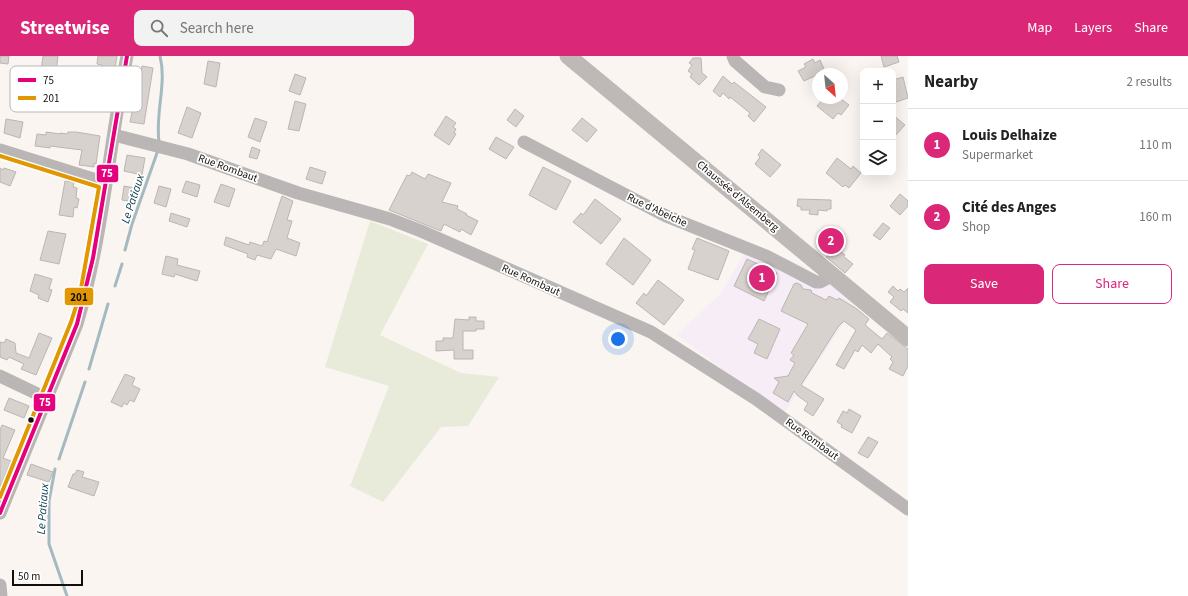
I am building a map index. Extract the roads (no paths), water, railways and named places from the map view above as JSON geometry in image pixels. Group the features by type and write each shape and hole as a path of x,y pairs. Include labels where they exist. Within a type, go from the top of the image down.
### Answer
{"main road":[{"name":"Chaussée d'Alsemberg","path":"568,56 834,275 908,338"}],"street":[{"path":"124,66 126,56"},
{"path":"733,56 735,61 765,88 780,90"},
{"path":"0,513 77,324 86,295 117,112"},
{"name":"Rue Rombaut","path":"114,135 188,154 298,193 390,219 651,332 756,399 908,509"},
{"name":"Rue d'Abeiche","path":"524,142 666,216 766,256 816,282 820,282 834,275"},
{"path":"0,150 106,183"},
{"path":"794,270 807,265 812,257"},
{"path":"0,376 46,398"},
{"path":"0,585 1,596"}],"waterway":[{"name":"Le Patiaux","path":"159,142 158,120 162,88 162,67 160,56"},
{"name":"Le Patiaux","path":"125,250 132,224 157,153"},
{"name":"Le Patiaux","path":"115,286 122,264"},
{"name":"Le Patiaux","path":"89,369 108,304"},
{"name":"Le Patiaux","path":"59,459 85,382"},
{"name":"Le Patiaux","path":"55,469 49,501 49,544 67,596"}],"place":[{"name":"Cité des Anges","path":"831,241"},
{"name":"Louis Delhaize","path":"762,278"}]}
